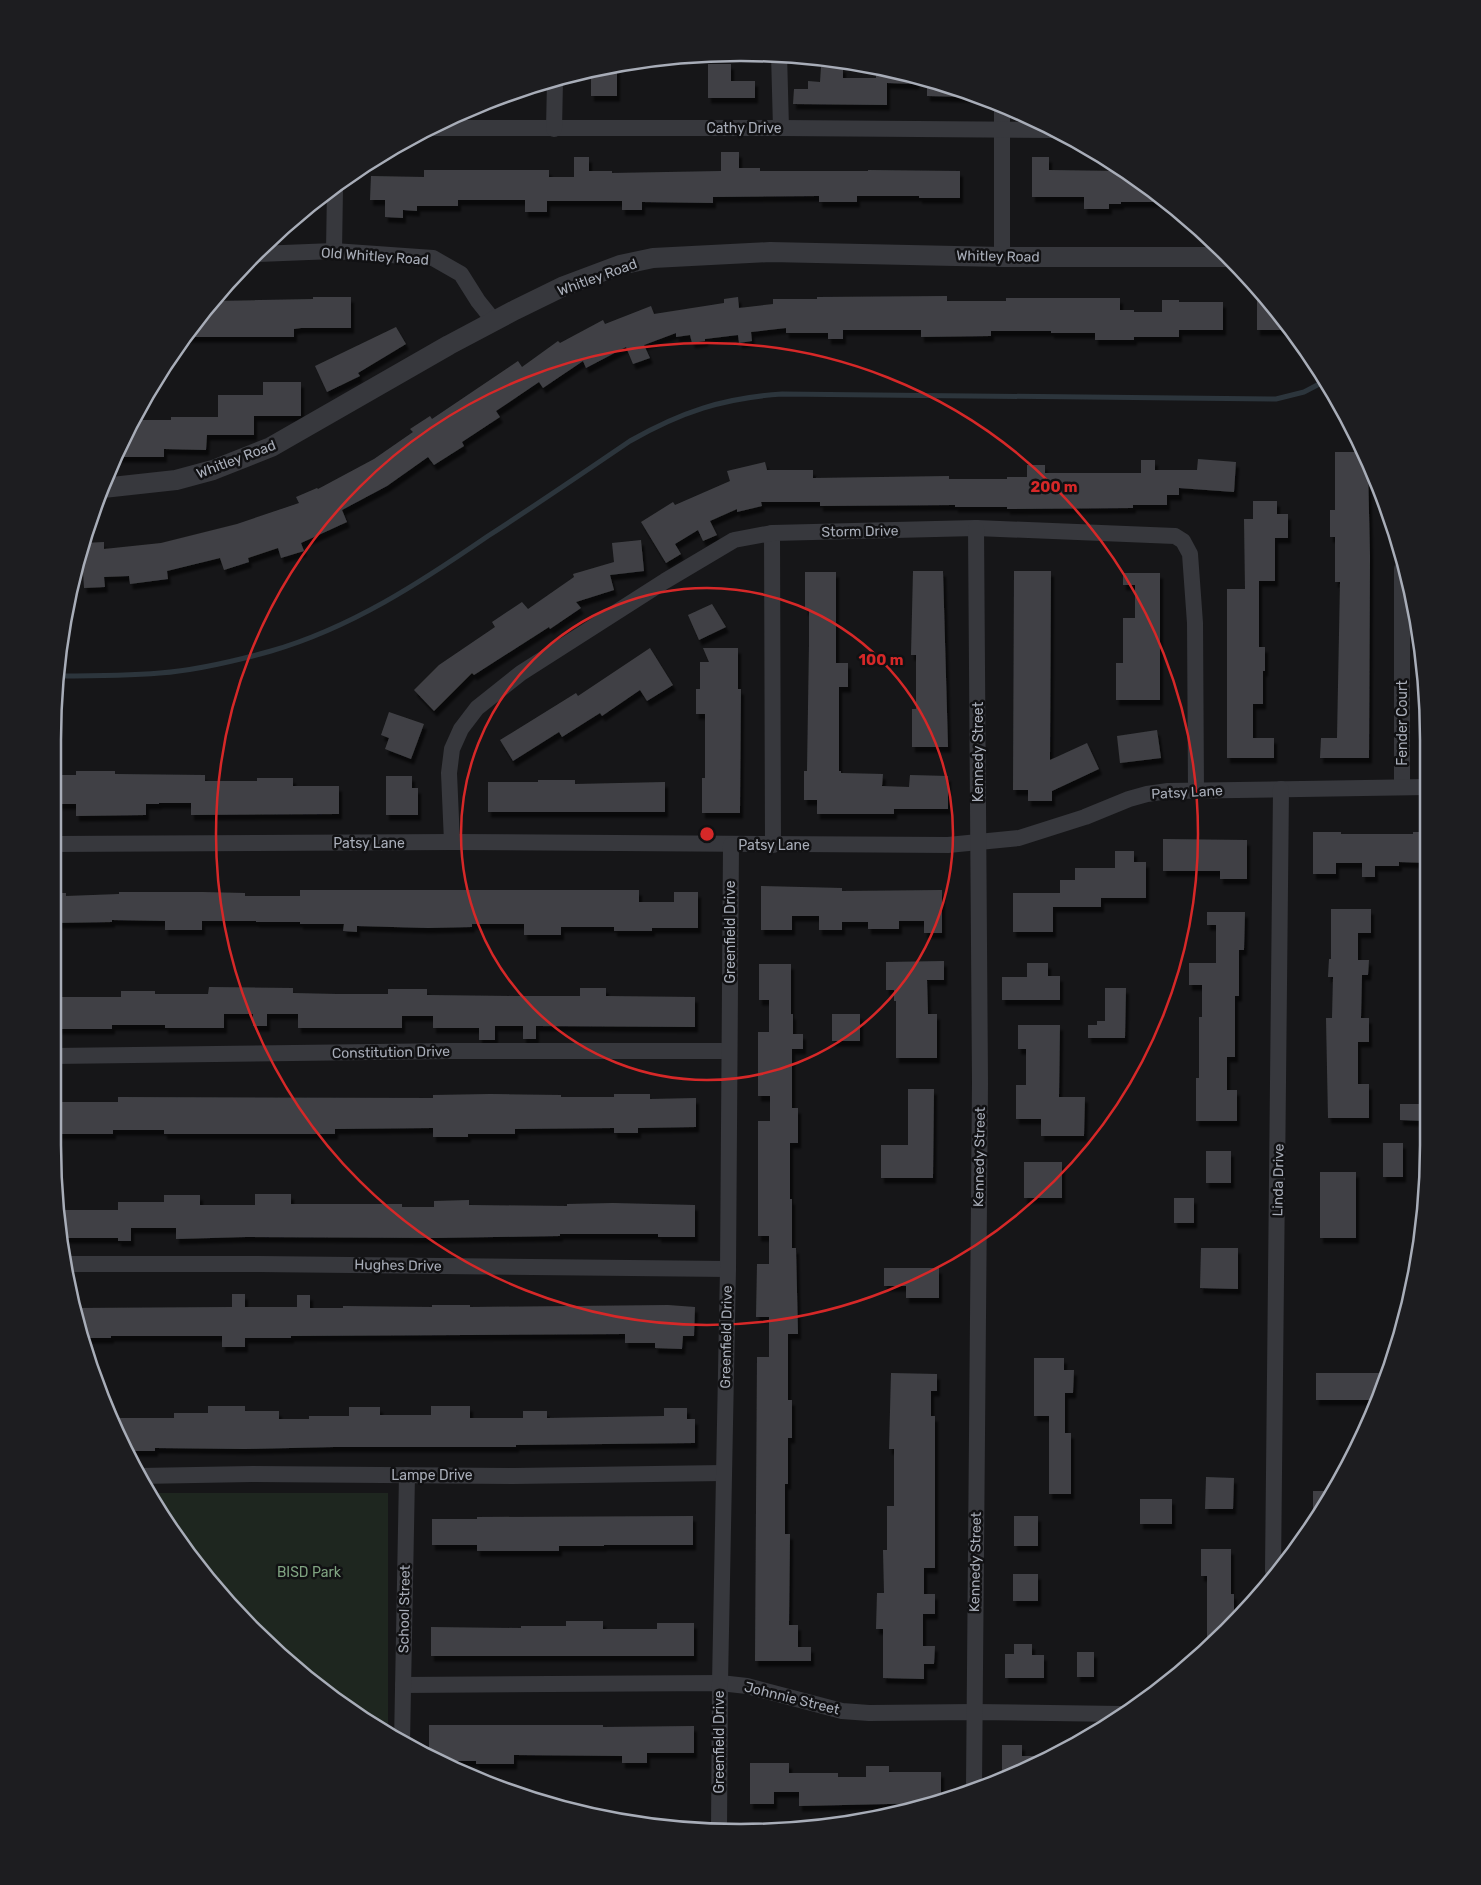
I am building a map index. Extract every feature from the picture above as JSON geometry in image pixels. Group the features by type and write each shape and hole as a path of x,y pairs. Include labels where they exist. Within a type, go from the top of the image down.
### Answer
{"street":[{"path":"779,63 781,128"},
{"path":"554,129 555,87"},
{"path":"1002,114 1002,257"},
{"name":"Cathy Drive","path":"447,128 1039,130"},
{"path":"334,251 335,196"},
{"name":"Old Whitley Road","path":"267,254 334,251 432,258 461,274 478,301 494,321"},
{"name":"Whitley Road","path":"111,487 176,480 213,470 271,448 449,345 564,286 620,265 653,258 770,252 1002,257 1218,257"},
{"name":"Storm Drive","path":"452,842 449,773 452,749 461,729 477,708 521,673 726,544 734,540 772,533 976,528 1175,536 1183,541 1190,554 1195,623 1196,790"},
{"name":"Kennedy Street","path":"974,1782 980,1083 976,528"},
{"path":"772,533 773,845"},
{"name":"Fender Court","path":"1402,586 1402,787"},
{"name":"Patsy Lane","path":"61,844 452,842 948,845 1018,838 1085,817 1129,799 1168,791 1420,787"},
{"name":"Linda Drive","path":"1273,1565 1281,789"},
{"name":"Greenfield Drive","path":"719,1823 728,1269 731,845"},
{"name":"Constitution Drive","path":"61,1056 452,1051 729,1051"},
{"name":"Hughes Drive","path":"72,1264 728,1269"},
{"name":"Lampe Drive","path":"148,1476 514,1476 724,1473"},
{"name":"School Street","path":"402,1734 407,1475"},
{"name":"Johnnie Street","path":"403,1685 720,1683 746,1686 842,1711 869,1713 1110,1714"}],"green space":[{"name":"BISD Park","path":"158,1493 388,1493 388,1725 327,1683 260,1625 202,1558"}],"building":[{"path":"708,64 731,64 731,81 755,81 755,98 708,98"},
{"path":"821,67 829,67 843,69 843,78 876,78 876,75 916,84 887,83 887,105 793,104 794,89 808,89 808,81 820,82"},
{"path":"617,73 617,96 591,96 591,78"},
{"path":"927,87 958,97 927,96"},
{"path":"721,152 739,152 739,168 760,168 760,171 960,171 960,198 857,196 857,202 819,202 819,196 713,197 713,203 642,202 642,210 622,210 622,201 547,201 547,212 525,212 525,200 458,200 458,206 417,206 417,211 403,210 403,218 385,217 385,200 370,200 371,176 424,177 424,170 549,170 549,177 574,177 574,157 589,157 589,171 612,171 612,173 721,171"},
{"path":"1032,157 1049,157 1049,170 1110,171 1154,202 1121,202 1121,204 1109,204 1109,209 1084,209 1084,197 1032,197"},
{"path":"947,296 947,301 1006,301 1006,298 1120,298 1120,310 1134,310 1134,312 1162,312 1162,300 1223,302 1223,330 1179,330 1179,337 1134,337 1134,340 1095,340 1095,333 1051,333 1051,331 991,331 991,336 921,337 921,330 843,330 843,339 828,339 828,333 786,333 786,328 751,332 752,341 739,343 738,335 705,339 705,341 692,343 690,335 676,337 676,333 644,345 650,358 633,364 626,347 586,368 583,361 543,388 539,382 496,411 500,417 462,442 464,446 434,465 428,457 387,486 342,510 347,522 301,543 304,551 281,558 278,548 248,558 249,562 224,570 220,558 167,571 168,579 130,584 129,576 104,577 105,587 84,588 83,570 91,543 104,542 104,549 161,543 237,524 299,503 296,497 318,489 374,459 413,432 410,429 430,416 432,419 518,361 522,367 558,341 560,343 603,320 605,324 651,306 654,314 724,303 724,299 738,297 739,308 773,304 773,299 817,299 817,297"},
{"path":"313,297 351,297 351,328 294,329 294,337 195,337 224,301 313,299"},
{"path":"1257,300 1281,330 1257,330"},
{"path":"396,327 406,344 358,373 360,376 327,392 315,366"},
{"path":"263,382 301,382 301,416 254,416 254,435 207,435 206,450 164,449 164,457 124,457 142,420 171,420 171,417 218,417 218,395 263,395"},
{"path":"1335,452 1355,452 1368,482 1369,758 1320,758 1321,738 1337,738 1340,582 1335,582 1335,537 1330,537 1330,510 1335,510"},
{"path":"1198,459 1236,462 1234,492 1179,488 1179,495 1167,495 1167,505 1133,505 1133,508 1007,509 1007,507 955,507 955,505 820,506 820,502 761,502 762,506 737,512 737,509 710,521 717,535 703,541 698,530 675,544 681,554 666,563 641,522 673,502 675,505 730,481 727,471 765,462 767,470 813,470 813,478 949,476 949,479 1007,479 1007,477 1027,477 1027,465 1045,465 1045,473 1141,473 1141,460 1155,460 1155,470 1197,470"},
{"path":"1253,501 1277,501 1277,514 1288,514 1288,538 1275,538 1275,581 1259,581 1259,647 1265,647 1265,671 1263,671 1263,704 1253,704 1253,738 1274,738 1274,758 1227,758 1227,589 1245,589 1244,519 1253,519"},
{"path":"641,540 644,571 610,575 614,590 576,602 581,608 474,675 472,673 434,711 414,690 439,665 495,627 492,622 522,602 528,609 574,577 573,574 614,562 612,543"},
{"path":"913,571 943,571 948,747 912,747 912,709 916,709 916,655 911,655"},
{"path":"1014,571 1051,571 1050,760 1087,743 1099,769 1052,791 1052,801 1028,801 1028,790 1013,790"},
{"path":"805,572 836,572 836,663 848,663 848,687 839,687 839,771 841,773 883,774 882,786 909,787 910,775 948,776 948,809 894,809 894,814 817,814 817,800 804,800 804,771 807,771 809,644 809,610 805,610"},
{"path":"1123,573 1160,573 1160,700 1116,700 1116,663 1123,663 1123,618 1135,618 1135,585 1123,585"},
{"path":"712,604 726,627 699,640 688,615"},
{"path":"650,648 673,685 647,701 640,690 602,716 600,713 562,737 559,732 513,761 500,740 576,693 578,696"},
{"path":"703,648 738,648 738,689 741,689 740,813 702,813 702,778 705,778 705,714 696,714 696,689 700,689 700,662 709,662"},
{"path":"389,712 424,724 411,759 385,749 389,738 381,735"},
{"path":"1157,730 1161,758 1120,763 1117,736"},
{"path":"76,771 115,771 115,774 205,775 205,781 257,781 257,778 293,778 293,786 339,786 339,814 191,815 191,803 159,803 146,804 146,815 76,816 76,804 61,804 61,775 76,775"},
{"path":"386,776 412,776 412,788 418,788 418,815 386,815"},
{"path":"538,780 575,780 575,784 665,782 665,812 488,812 488,782 538,782"},
{"path":"1313,832 1413,834 1413,832 1420,832 1420,863 1399,862 1399,866 1375,866 1375,877 1362,877 1362,863 1336,863 1336,874 1313,874"},
{"path":"1163,839 1247,840 1247,879 1220,879 1220,871 1163,871"},
{"path":"1115,851 1134,851 1134,862 1146,862 1146,898 1101,898 1101,907 1053,907 1053,932 1013,932 1013,893 1060,893 1060,880 1075,880 1075,868 1115,868"},
{"path":"761,886 842,888 842,891 942,890 942,933 924,933 924,921 899,921 899,929 868,929 868,922 842,922 842,930 819,930 819,916 792,916 792,930 761,930"},
{"path":"300,890 639,890 639,902 674,902 674,892 698,892 698,928 652,928 652,931 614,931 614,927 561,927 561,935 524,935 524,924 472,924 472,927 428,928 357,926 357,932 343,931 344,924 300,924 300,922 202,921 202,930 165,930 165,921 112,920 112,922 61,923 61,893 66,893 66,896 119,894 119,892 202,892 245,893 245,896 300,896"},
{"path":"1331,909 1371,909 1371,933 1358,933 1358,960 1369,960 1368,975 1362,975 1361,1018 1369,1018 1369,1042 1358,1042 1358,1084 1369,1084 1369,1118 1328,1118 1326,1018 1332,1018 1333,977 1328,977 1329,959 1331,959"},
{"path":"1207,912 1245,912 1244,950 1239,950 1239,996 1235,996 1235,1057 1227,1057 1227,1090 1237,1090 1237,1121 1196,1121 1196,1078 1199,1078 1199,1017 1202,1017 1202,985 1189,985 1189,963 1216,963 1216,925 1207,925"},
{"path":"944,961 944,980 927,980 928,1014 937,1014 937,1058 896,1058 896,1001 894,1001 894,990 886,990 886,962"},
{"path":"1027,963 1048,963 1048,976 1060,976 1060,1000 1002,1000 1002,977 1027,977"},
{"path":"759,964 791,964 793,1034 803,1034 803,1049 792,1049 792,1108 798,1108 798,1143 790,1143 790,1199 792,1199 792,1248 796,1248 798,1334 788,1334 788,1400 792,1400 792,1438 788,1438 788,1484 785,1484 785,1534 790,1534 789,1625 798,1625 798,1647 811,1647 811,1661 755,1661 757,1357 769,1357 769,1317 756,1317 757,1264 769,1264 769,1236 758,1236 758,1121 770,1121 770,1096 758,1096 758,1032 769,1032 769,1000 759,1000"},
{"path":"209,987 293,988 293,993 388,994 388,989 427,989 427,995 580,996 580,988 606,988 606,996 695,997 695,1027 536,1026 536,1039 523,1039 523,1026 495,1026 495,1040 479,1040 479,1028 433,1028 433,1016 402,1016 402,1028 298,1028 298,1014 267,1014 267,1026 253,1026 253,1014 224,1014 224,1028 165,1028 165,1025 112,1025 112,1029 61,1029 61,997 121,997 121,991 155,991 155,994 208,994"},
{"path":"1105,988 1126,988 1125,1038 1088,1038 1088,1025 1097,1025 1097,1021 1105,1021"},
{"path":"832,1014 860,1014 860,1041 832,1041"},
{"path":"1018,1025 1060,1025 1059,1097 1085,1097 1084,1136 1041,1136 1041,1119 1016,1119 1016,1085 1026,1085 1026,1049 1018,1049"},
{"path":"908,1089 934,1089 933,1178 881,1178 881,1145 908,1145"},
{"path":"490,1094 614,1097 614,1094 650,1094 650,1099 696,1098 696,1127 638,1128 638,1133 614,1133 614,1128 515,1129 515,1134 468,1134 468,1137 433,1137 433,1128 335,1129 335,1134 164,1134 164,1130 113,1130 113,1134 61,1134 61,1102 118,1102 118,1097 433,1098 433,1095"},
{"path":"1400,1104 1420,1104 1420,1121 1400,1120"},
{"path":"1383,1143 1403,1143 1403,1177 1383,1177"},
{"path":"1206,1151 1231,1151 1231,1183 1206,1183"},
{"path":"1024,1162 1062,1162 1062,1198 1024,1198"},
{"path":"1320,1172 1356,1172 1356,1238 1320,1238"},
{"path":"255,1194 291,1194 291,1204 402,1204 402,1207 434,1207 434,1201 469,1200 469,1205 567,1206 567,1204 613,1203 695,1205 695,1237 658,1237 658,1234 560,1234 560,1236 435,1238 246,1237 176,1239 176,1228 131,1228 131,1241 118,1241 118,1238 68,1238 65,1210 118,1210 118,1202 164,1202 164,1195 200,1195 200,1205 255,1205"},
{"path":"1174,1198 1194,1198 1194,1223 1174,1223"},
{"path":"1201,1248 1238,1248 1238,1289 1200,1288"},
{"path":"884,1268 939,1268 939,1298 906,1298 906,1286 884,1286"},
{"path":"232,1294 245,1294 245,1307 297,1307 297,1295 310,1295 310,1308 343,1308 343,1306 432,1307 432,1305 470,1305 470,1307 668,1305 695,1307 694,1336 683,1336 682,1349 655,1348 655,1343 625,1343 625,1334 291,1336 291,1338 245,1338 245,1347 222,1347 222,1336 111,1336 111,1338 89,1338 81,1308 232,1307"},
{"path":"1034,1358 1064,1358 1064,1370 1074,1370 1073,1393 1065,1393 1065,1433 1071,1433 1071,1494 1049,1494 1049,1416 1034,1416"},
{"path":"891,1373 937,1374 937,1391 931,1391 931,1416 935,1416 935,1568 924,1568 924,1594 935,1594 935,1614 923,1614 923,1646 935,1646 934,1664 924,1664 924,1679 883,1678 883,1629 876,1629 877,1593 884,1593 883,1550 887,1550 887,1506 894,1506 894,1449 889,1449"},
{"path":"1316,1373 1380,1373 1370,1400 1316,1400"},
{"path":"208,1406 245,1406 245,1411 279,1411 279,1419 309,1419 309,1416 349,1416 349,1407 380,1407 380,1415 431,1415 431,1406 470,1406 470,1418 523,1418 523,1411 547,1411 547,1418 664,1416 664,1408 687,1408 687,1419 695,1419 695,1443 516,1445 516,1447 155,1448 155,1451 134,1451 119,1418 174,1418 174,1413 208,1413"},
{"path":"1206,1477 1234,1478 1233,1509 1205,1509"},
{"path":"1313,1491 1325,1491 1313,1509"},
{"path":"1140,1499 1172,1499 1172,1524 1140,1524"},
{"path":"693,1516 693,1545 559,1546 559,1551 477,1551 477,1545 432,1545 432,1519"},
{"path":"1014,1516 1038,1516 1038,1546 1014,1546"},
{"path":"1201,1549 1231,1549 1231,1594 1234,1594 1234,1611 1207,1638 1207,1576 1201,1576"},
{"path":"1013,1574 1038,1574 1038,1601 1013,1601"},
{"path":"566,1621 603,1621 603,1629 657,1629 657,1623 694,1623 694,1656 431,1656 431,1627 521,1628 521,1626 566,1626"},
{"path":"1014,1644 1032,1644 1032,1655 1044,1655 1044,1678 1005,1678 1005,1654 1014,1654"},
{"path":"1077,1652 1094,1652 1094,1677 1077,1677"},
{"path":"429,1725 694,1726 694,1753 647,1753 647,1763 622,1763 622,1756 514,1755 514,1764 476,1764 476,1761 456,1761 429,1748"},
{"path":"1002,1745 1022,1745 1022,1756 1036,1756 1002,1771"},
{"path":"750,1763 789,1763 789,1773 838,1773 838,1777 866,1777 866,1766 889,1766 889,1772 941,1772 941,1793 905,1804 799,1806 799,1792 774,1792 774,1804 750,1804"}],"waterway":[{"path":"65,676 109,676 174,672 230,662 271,651 329,630 411,587 630,441 685,414 721,403 782,394 1276,399 1304,392 1319,384"}]}
